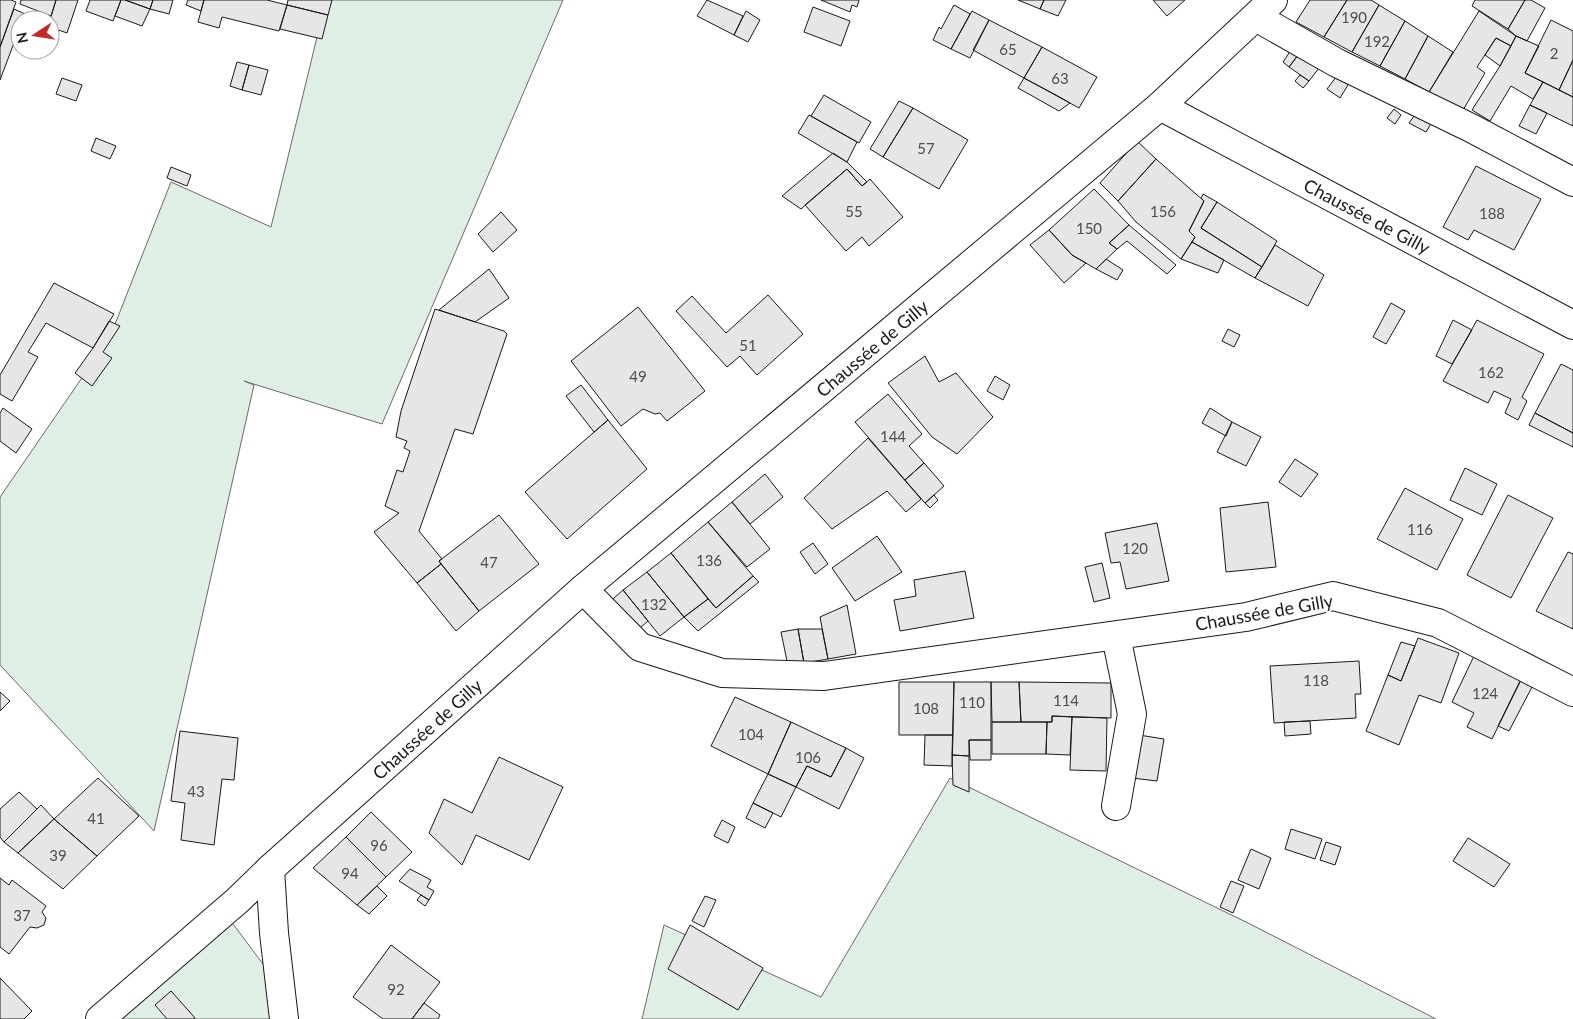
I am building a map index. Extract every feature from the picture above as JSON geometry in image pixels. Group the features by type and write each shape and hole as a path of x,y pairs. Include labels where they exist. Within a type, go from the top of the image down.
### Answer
{"street":[{"name":"Chaussée de Gilly","path":"100,1019 238,900 270,869 583,589 1160,106 1265,8 1337,63 1471,128 1573,182"},
{"name":"Chaussée de Gilly","path":"1160,106 1573,325"},
{"name":"Chaussée de Gilly","path":"583,589 640,647 722,673 824,676 1246,617 1333,596 1438,623 1573,692"},
{"path":"1116,636 1132,714 1116,806"},
{"path":"270,869 274,933 284,1019"}],"green space":[{"path":"326,0 563,0 382,424 244,381 254,385 154,831 0,665 0,497 110,337 171,182 271,227"},
{"path":"950,778 1248,923 1436,1019 642,1019 664,925 821,997"},
{"path":"224,912 266,968 270,1019 100,1019"}],"building":[{"path":"0,0 11,0 16,2 13,10 10,10 10,19 0,47"},
{"path":"21,0 56,0 53,10 36,10 20,4"},
{"path":"56,0 78,0 67,33 60,31 60,10 53,10"},
{"path":"90,0 121,0 113,21 86,11"},
{"path":"121,0 150,9 142,26 115,16"},
{"path":"125,0 153,0 150,9"},
{"path":"153,0 173,0 169,14 150,9"},
{"path":"188,0 204,0 201,11 186,5"},
{"path":"204,0 267,0 287,5 279,31 222,17 219,28 198,22"},
{"path":"288,0 332,0 328,15 287,5"},
{"path":"707,0 743,16 734,35 697,16"},
{"path":"821,0 859,0 857,7 852,5 850,12"},
{"path":"1018,0 1044,0 1040,9"},
{"path":"1044,0 1066,0 1058,16 1040,9"},
{"path":"1153,0 1185,0 1167,16"},
{"path":"1310,0 1347,0 1324,37 1296,22"},
{"path":"1347,0 1371,0 1379,5 1352,52 1324,37"},
{"path":"1475,0 1525,0 1508,29 1472,6"},
{"path":"1525,0 1531,0 1545,8 1527,41 1516,36 1508,29"},
{"path":"287,5 328,15 322,39 280,29"},
{"path":"954,5 970,14 951,49 933,40 939,27 941,29"},
{"path":"1379,5 1405,21 1380,66 1352,52"},
{"path":"813,7 850,21 841,46 804,32"},
{"path":"746,11 760,20 748,42 734,35"},
{"path":"972,11 989,20 970,58 951,49"},
{"path":"1479,11 1516,36 1511,46 1496,38 1477,67 1485,73 1463,110 1429,92"},
{"path":"10,20 10,54 0,80 0,47"},
{"path":"989,20 1042,47 1024,78 973,50"},
{"path":"1551,20 1573,31 1573,60 1559,90 1525,73"},
{"path":"1405,21 1428,36 1405,79 1380,66"},
{"path":"1428,36 1453,52 1429,92 1405,79"},
{"path":"1516,36 1539,46 1525,73 1543,82 1533,99 1511,86 1490,121 1472,110 1500,66"},
{"path":"1496,38 1511,46 1500,66 1485,55"},
{"path":"1305,46 1326,59 1309,81 1289,67"},
{"path":"1042,47 1097,77 1079,108 1024,78"},
{"path":"1291,50 1298,55 1289,67 1283,62"},
{"path":"1573,60 1573,97 1559,90"},
{"path":"237,62 249,65 242,90 230,86"},
{"path":"249,65 268,70 261,95 242,90"},
{"path":"1343,68 1354,75 1340,98 1327,89"},
{"path":"1300,75 1309,81 1303,88 1295,81"},
{"path":"62,78 82,85 76,101 56,94"},
{"path":"1024,78 1070,103 1059,111 1018,88"},
{"path":"1543,82 1573,97 1573,126 1530,105"},
{"path":"824,95 871,122 859,143 811,116"},
{"path":"899,101 913,108 883,157 870,149"},
{"path":"1530,105 1547,113 1536,134 1519,126"},
{"path":"913,108 968,140 939,189 883,157"},
{"path":"1420,108 1435,117 1426,132 1409,123"},
{"path":"1394,109 1401,115 1395,124 1387,118"},
{"path":"809,115 857,142 847,162 798,133"},
{"path":"96,138 116,146 110,159 91,151"},
{"path":"1137,141 1156,159 1118,201 1100,183"},
{"path":"833,153 847,162 867,182 862,186 847,169 801,209 782,196"},
{"path":"1156,159 1204,201 1189,231 1195,237 1181,259 1136,222 1118,201"},
{"path":"1476,166 1541,199 1514,250 1474,230 1468,240 1443,227"},
{"path":"171,167 191,175 187,186 167,178"},
{"path":"847,169 862,186 870,179 903,217 869,246 862,237 846,251 805,205"},
{"path":"1094,189 1129,225 1109,243 1117,249 1096,269 1072,255 1049,230"},
{"path":"1203,194 1217,202 1201,228 1262,267 1255,278 1192,242 1195,237 1189,231 1204,201 1201,198"},
{"path":"1217,202 1277,241 1262,267 1201,228"},
{"path":"501,212 517,230 493,252 478,234"},
{"path":"1129,225 1176,265 1167,274 1127,241 1117,249 1109,243"},
{"path":"1049,230 1072,255 1086,263 1064,283 1030,245"},
{"path":"1192,242 1224,260 1218,273 1181,259"},
{"path":"1275,245 1324,275 1308,306 1255,278"},
{"path":"1106,259 1123,270 1117,280 1096,269"},
{"path":"489,269 509,298 475,322 439,310"},
{"path":"54,283 114,314 93,348 46,323 28,352 38,357 12,401 0,394 0,375"},
{"path":"768,295 803,334 757,375 740,356 727,367 676,311 692,296 726,333"},
{"path":"1391,303 1405,311 1386,344 1373,337"},
{"path":"638,307 705,391 667,421 660,413 655,414 643,409 621,426 571,361"},
{"path":"435,309 504,331 507,334 473,434 455,429 419,531 442,559 439,561 441,564 417,583 374,532 399,513 385,506 397,470 403,472 410,451 404,448 407,441 396,437 401,411"},
{"path":"1453,320 1472,330 1452,364 1436,356"},
{"path":"1477,320 1544,354 1522,397 1527,401 1518,420 1505,413 1511,399 1494,391 1488,403 1443,381"},
{"path":"109,321 120,326 103,352 112,358 92,386 75,373"},
{"path":"1228,329 1240,335 1234,347 1222,341"},
{"path":"925,356 939,382 956,373 993,417 957,454 932,437 888,383"},
{"path":"1561,364 1573,370 1573,433 1535,413"},
{"path":"995,376 1010,385 1003,400 987,391"},
{"path":"581,385 608,420 594,432 566,396"},
{"path":"888,394 922,434 909,446 924,463 905,480 855,422"},
{"path":"3,408 32,429 16,453 0,441 0,413"},
{"path":"1210,408 1232,422 1226,436 1202,423"},
{"path":"1535,413 1573,433 1573,447 1529,425"},
{"path":"608,420 647,469 567,539 525,492"},
{"path":"1232,422 1261,437 1246,466 1217,452"},
{"path":"868,438 921,499 906,512 887,491 832,529 804,498"},
{"path":"1295,459 1318,474 1301,497 1279,482"},
{"path":"924,463 944,486 925,503 905,480"},
{"path":"1465,468 1497,484 1482,515 1450,500"},
{"path":"765,474 783,497 750,524 732,502"},
{"path":"1405,488 1463,519 1437,570 1377,539"},
{"path":"934,495 938,500 930,508 925,503"},
{"path":"1508,495 1553,518 1511,598 1467,575"},
{"path":"732,502 770,549 747,567 708,522"},
{"path":"1268,502 1276,567 1226,572 1220,508"},
{"path":"499,515 539,564 479,611 439,561"},
{"path":"708,522 753,576 716,608 671,553"},
{"path":"1157,523 1169,581 1126,589 1120,562 1111,563 1105,533"},
{"path":"877,536 902,572 855,601 832,568"},
{"path":"813,543 828,564 815,574 800,552"},
{"path":"1568,552 1573,554 1573,629 1536,611"},
{"path":"671,553 708,599 684,617 647,572"},
{"path":"1102,563 1110,598 1094,602 1085,567"},
{"path":"441,564 479,611 456,631 417,583"},
{"path":"965,571 974,618 900,631 894,600 916,596 914,580"},
{"path":"647,572 684,617 660,636 623,590"},
{"path":"753,576 759,582 698,631 684,617 708,599 716,608"},
{"path":"623,590 648,621 640,628 604,607"},
{"path":"847,605 856,654 828,659 820,617"},
{"path":"798,629 822,629 828,659 804,663"},
{"path":"798,629 804,663 788,666 781,632"},
{"path":"1418,638 1459,653 1441,703 1419,695 1399,745 1366,731 1388,675 1401,681"},
{"path":"1401,642 1415,646 1401,681 1388,675"},
{"path":"1474,656 1521,680 1492,739 1467,727 1474,713 1452,702"},
{"path":"1359,661 1361,694 1355,694 1356,718 1274,723 1270,666"},
{"path":"1520,681 1532,687 1509,731 1498,726"},
{"path":"899,682 954,682 953,735 899,735"},
{"path":"954,682 991,682 991,740 969,740 969,756 952,755"},
{"path":"991,682 1019,682 1021,722 992,722"},
{"path":"1019,682 1111,683 1111,718 1052,716 1052,722 1021,722"},
{"path":"0,692 10,701 0,711"},
{"path":"735,697 791,722 768,774 711,746"},
{"path":"1052,716 1072,717 1070,755 1046,754 1047,722 1052,722"},
{"path":"1072,717 1107,718 1106,771 1070,770"},
{"path":"1310,721 1311,734 1285,736 1284,722"},
{"path":"791,722 846,748 831,777 807,766 796,787 768,774"},
{"path":"992,722 1047,722 1046,754 992,754"},
{"path":"180,731 238,738 234,780 222,779 214,845 181,840 185,803 171,801"},
{"path":"925,735 953,735 952,766 924,765"},
{"path":"1139,735 1164,739 1157,781 1132,778"},
{"path":"969,740 991,740 991,760 970,760"},
{"path":"846,748 864,758 839,809 796,787 807,766 831,777"},
{"path":"952,755 969,756 969,792 953,785"},
{"path":"499,757 563,787 529,860 476,835 462,865 429,833 444,799 472,813"},
{"path":"768,774 796,787 781,817 753,803"},
{"path":"98,778 139,816 97,856 54,819"},
{"path":"19,792 37,809 4,842 0,837 0,809"},
{"path":"753,803 773,813 765,828 746,818"},
{"path":"41,805 54,819 18,853 4,842"},
{"path":"371,812 412,852 386,877 346,837"},
{"path":"54,819 97,856 63,889 18,853"},
{"path":"722,820 735,827 728,843 714,836"},
{"path":"1291,829 1322,839 1315,859 1285,849"},
{"path":"346,837 386,877 357,905 313,868"},
{"path":"1468,838 1510,864 1494,887 1453,861"},
{"path":"1326,842 1341,847 1335,865 1320,860"},
{"path":"1251,849 1271,858 1259,889 1238,880"},
{"path":"410,869 431,880 427,887 434,891 429,900 399,881"},
{"path":"0,878 9,885 12,880 46,906 42,912 46,918 44,925 37,928 30,927 9,954 0,947"},
{"path":"1231,881 1244,886 1233,913 1220,907"},
{"path":"377,886 387,896 369,914 357,905"},
{"path":"421,895 429,900 425,906 417,900"},
{"path":"705,896 716,900 704,927 692,921"},
{"path":"690,925 763,968 738,1010 668,969"},
{"path":"391,945 440,982 412,1019 383,1019 353,997"},
{"path":"0,978 32,1011 24,1019 0,1019"},
{"path":"171,991 195,1018 167,1019 155,1005"},
{"path":"424,1003 440,1015 438,1019 412,1019"}]}
